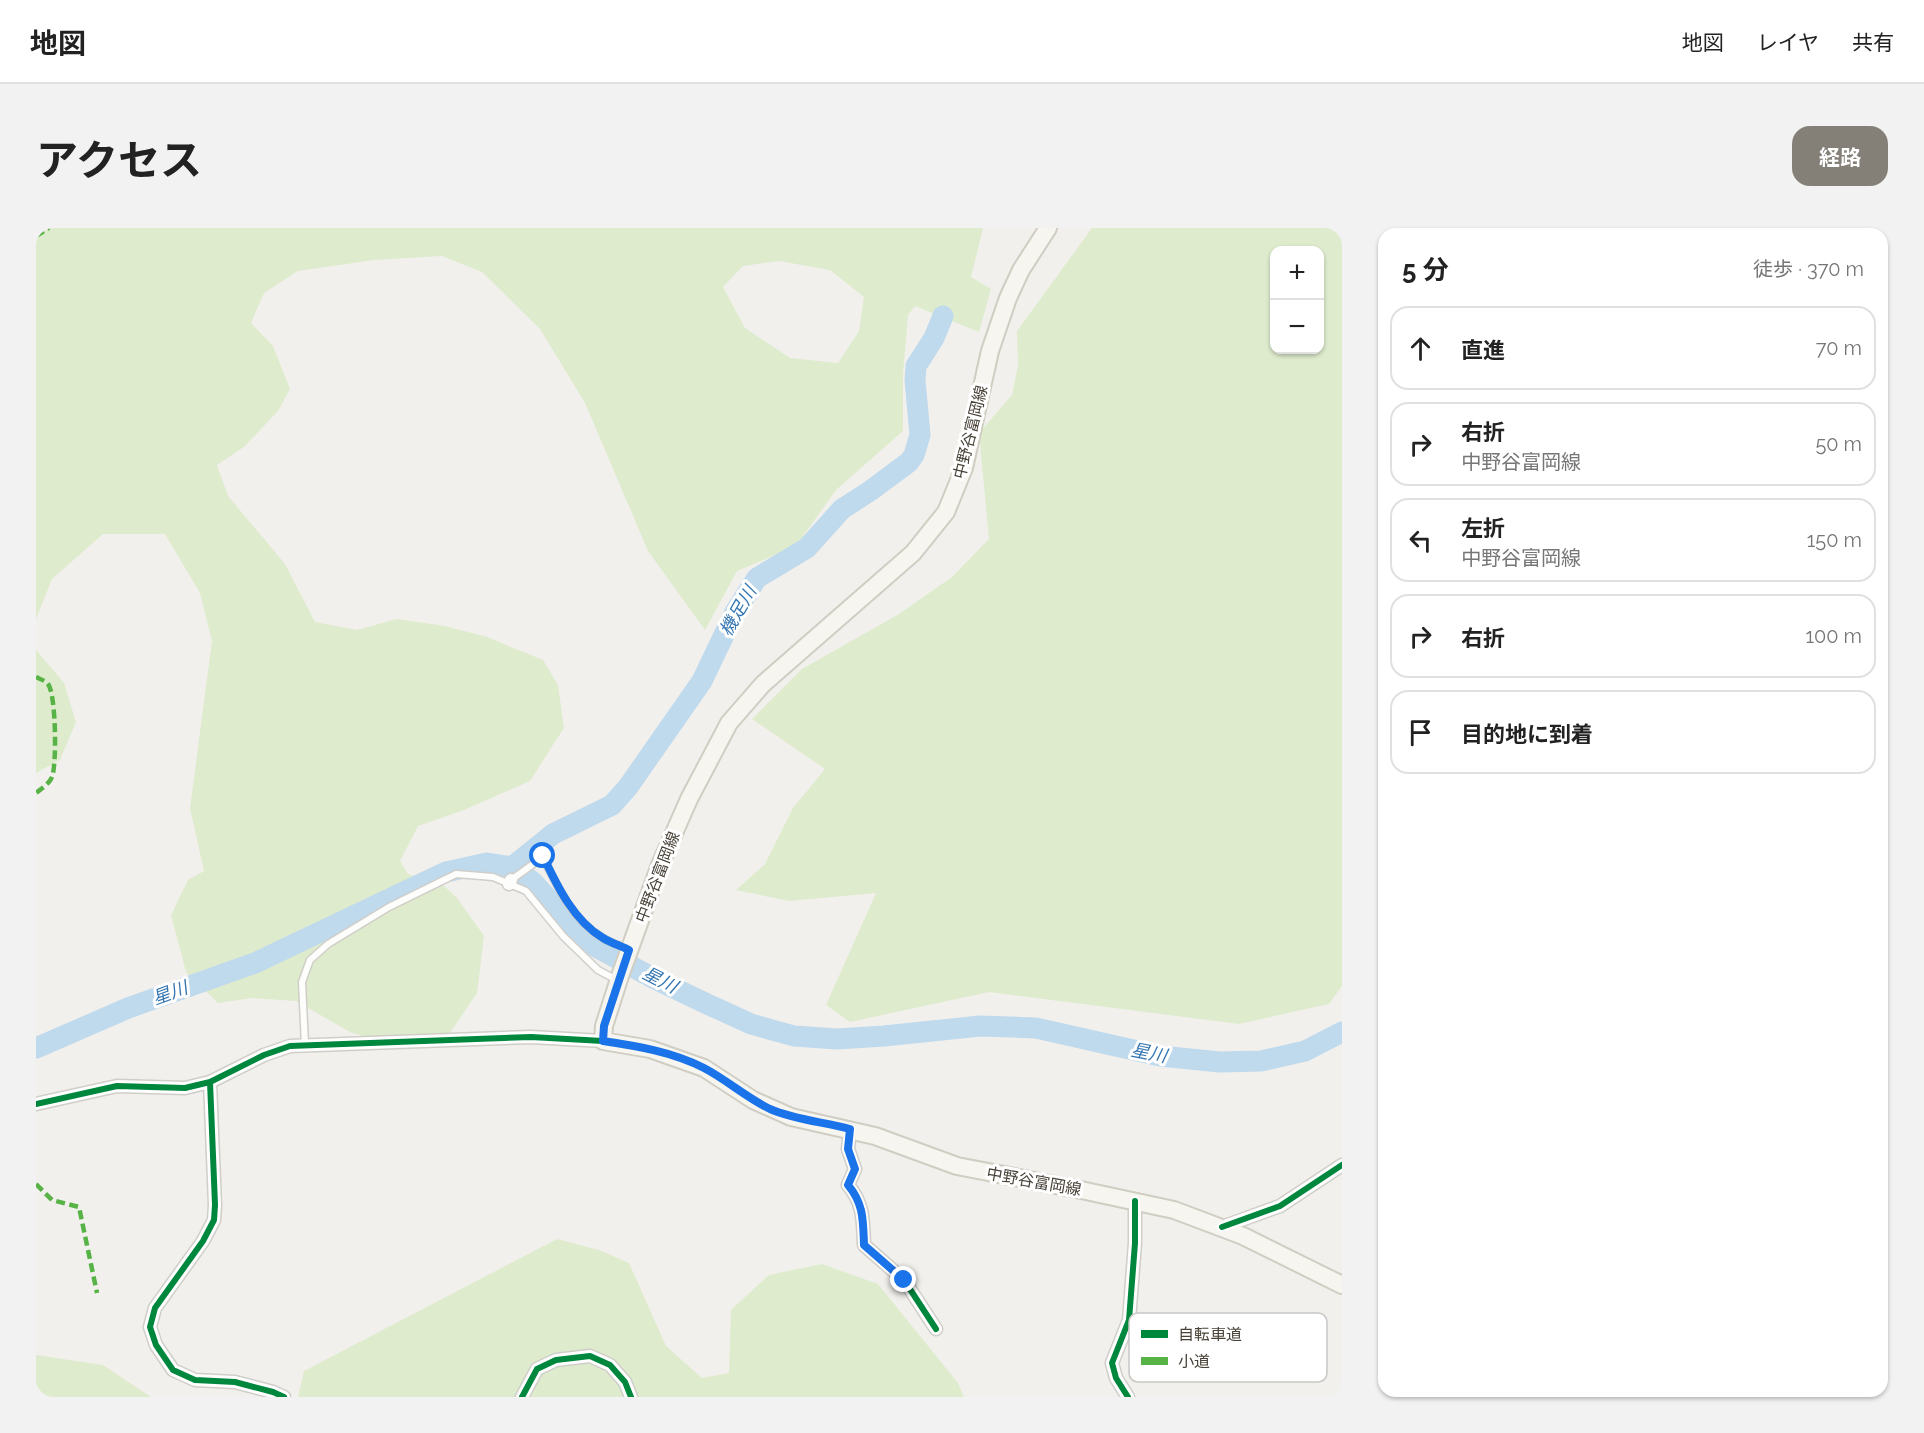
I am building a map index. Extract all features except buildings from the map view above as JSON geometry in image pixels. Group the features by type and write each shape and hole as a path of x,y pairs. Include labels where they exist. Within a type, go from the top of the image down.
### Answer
{"main road":[{"name":"中野谷富岡線","path":"1048,228 1021,270 1008,298 990,351 964,468 946,513 913,553 764,684 729,723 688,799 660,865 619,979 604,1026 603,1041 650,1049 704,1068 753,1100 791,1117 850,1129 966,1168 1174,1210 1222,1227 1342,1286"}],"street":[{"path":"36,1104 117,1086 185,1088 210,1082 264,1055 290,1046 531,1037 603,1041"},
{"path":"210,1082 216,1205 214,1220 203,1241 155,1308 150,1327 156,1345 173,1370 195,1380 235,1382 284,1397"},
{"path":"850,1129 848,1149 855,1169 848,1185 857,1196 862,1215 864,1245 904,1280 936,1329"},
{"path":"1222,1227 1280,1206 1342,1165"},
{"path":"1130,1313 1135,1243 1135,1201"},
{"path":"1128,1397 1116,1378 1112,1363 1129,1320"},
{"path":"522,1397 537,1369 556,1360 590,1356 610,1365 625,1382 631,1397"}],"lane":[{"path":"510,882 543,856 563,895 581,921 603,938 628,952"},
{"path":"305,1045 302,982 309,960 328,944 389,907 456,874 494,877 510,882 526,891 562,936 598,970 619,979"}],"green space":[{"path":"36,228 983,228 971,277 991,289 979,332 915,306 908,315 903,374 903,431 836,490 796,546 737,571 705,630 648,551 585,403 540,329 482,272 442,256 374,260 298,271 264,293 251,323 273,346 290,389 278,411 244,447 217,465 228,496 285,564 315,622 357,630 397,619 445,626 487,637 543,660 558,685 564,728 530,781 464,810 418,826 400,861 408,874 444,886 457,898 484,936 477,993 445,1040 404,1049 350,1032 296,1001 252,998 218,1003 186,972 171,915 188,880 204,871 190,808 212,641 200,593 165,534 103,534 52,579 36,619","holes":["779,261 830,270 864,297 859,331 838,363 790,358 745,328 723,287 743,266"]},
{"path":"1092,228 1342,228 1342,986 1329,1004 1239,1024 989,992 850,1022 826,1005 876,893 789,901 736,890 765,864 793,808 825,769 752,719 802,669 899,614 952,577 989,539 979,433 1012,395 1018,366 1017,331"},
{"path":"36,650 64,683 76,722 60,760 36,773"},
{"path":"557,1239 599,1250 629,1263 666,1346 702,1378 729,1373 731,1310 769,1275 822,1264 878,1284 958,1383 964,1397 298,1397 304,1371"},
{"path":"36,1355 103,1365 151,1397 36,1397"}],"waterway":[{"name":"機足川","path":"512,867 553,834 612,805 628,787 702,681 735,612 757,578 807,548 842,509 909,462 914,455 920,435 915,380 916,366 934,338 943,316"},
{"name":"星川","path":"36,1048 128,1008 255,963 446,872 487,863 512,867 533,882 587,942 653,978 751,1024 794,1036 837,1039 980,1026 1036,1028 1160,1056 1220,1062 1261,1061 1305,1051 1342,1032"}],"marked path":[{"path":"36,236 49,228"},
{"path":"36,677 47,683 51,690 55,744 52,777 36,793"},
{"path":"36,1184 52,1200 79,1207 97,1293"}],"cycle path":[{"path":"36,1104 117,1086 185,1088 210,1082 264,1055 290,1046 531,1037 603,1041"},
{"path":"210,1082 214,1220 203,1241 155,1308 150,1327 156,1345 173,1370 195,1380 235,1382 284,1397"},
{"path":"850,1129 848,1149 855,1169 848,1185 860,1206 864,1245 904,1280 936,1329"},
{"path":"1222,1227 1280,1206 1342,1165"},
{"path":"1130,1313 1135,1243 1135,1201"},
{"path":"1128,1397 1116,1378 1112,1363 1129,1320"},
{"path":"522,1397 537,1369 556,1360 590,1356 610,1365 625,1382 631,1397"}],"route":[{"path":"543,856 551,875 581,921 603,938 629,950 604,1026 603,1041 650,1049 689,1062 704,1068 772,1110 791,1117 850,1129 848,1149 855,1169 848,1185 857,1196 862,1215 864,1245 904,1280"}]}
